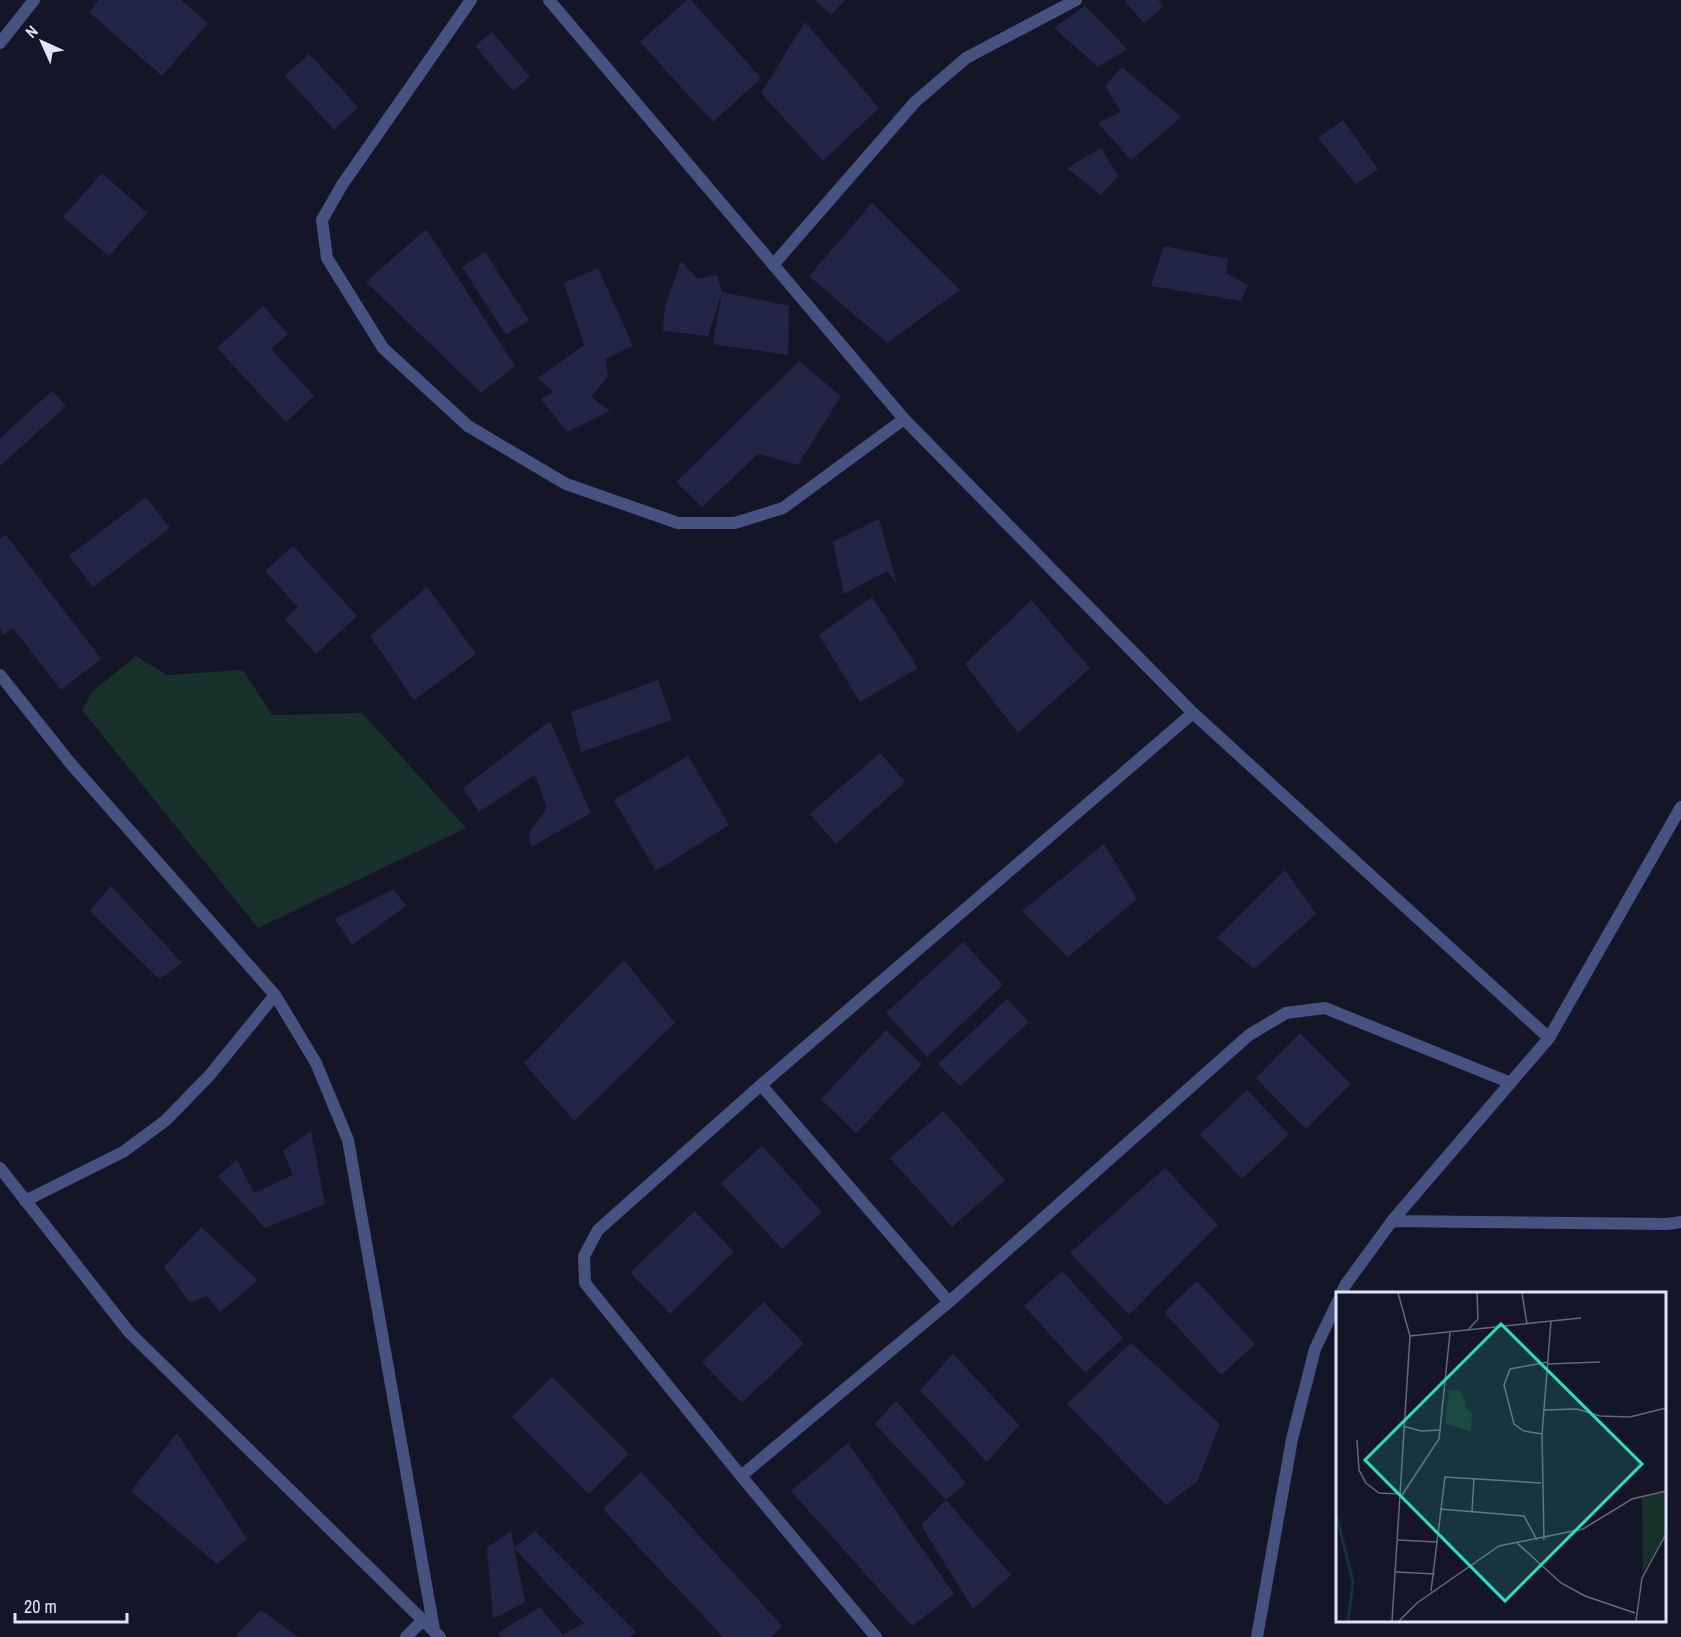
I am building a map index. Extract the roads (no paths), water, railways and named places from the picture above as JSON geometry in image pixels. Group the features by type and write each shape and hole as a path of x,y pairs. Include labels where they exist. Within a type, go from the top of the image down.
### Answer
{"street":[{"path":"0,43 34,0"},
{"path":"471,0 342,185 322,220 327,258 383,348 468,426 566,484 678,523 735,523 783,508 904,420"},
{"path":"549,0 904,420 1193,713 1549,1038"},
{"path":"773,265 915,102 966,58 1076,0"},
{"path":"0,675 71,764 275,995 316,1063 348,1140 437,1633"},
{"path":"876,1637 741,1476 585,1283 584,1256 598,1230 761,1085 1193,713"},
{"path":"1342,1292 1392,1221 1549,1038 1681,807"},
{"path":"26,1201 123,1152 165,1121 209,1076 275,995"},
{"path":"741,1476 949,1302 1249,1035 1286,1013 1325,1008 1511,1083"},
{"path":"761,1085 949,1302"},
{"path":"0,1168 129,1332 437,1633"},
{"path":"1392,1221 1667,1224 1681,1222"},
{"path":"1257,1637 1292,1439 1315,1348 1336,1305"},
{"path":"406,1637 423,1620"}]}
